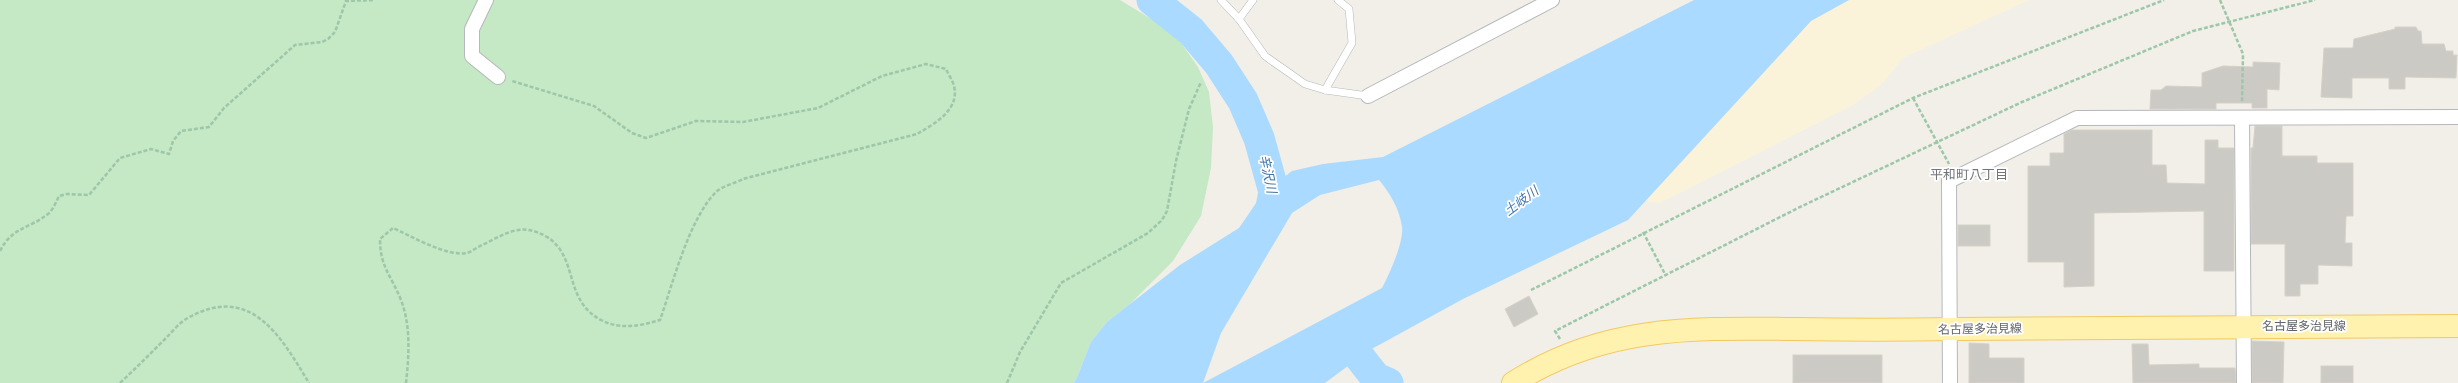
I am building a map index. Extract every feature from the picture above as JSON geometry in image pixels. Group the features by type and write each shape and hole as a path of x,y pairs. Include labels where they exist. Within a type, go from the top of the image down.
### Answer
{"main road":[{"name":"名古屋多治見線","path":"1513,383 1568,353 1624,337 1668,330 1748,328 1949,330 2245,325 2458,326"}],"street":[{"path":"486,0 472,30 472,56 498,77"},
{"path":"1368,96 1552,0"},
{"path":"1950,383 1949,181 1956,177 2077,118 2458,116"},
{"path":"2242,118 2245,325 2244,383"}],"lane":[{"path":"1221,0 1239,20 1265,56 1305,84 1325,90 1368,96"},
{"path":"1239,20 1253,0"},
{"path":"1325,90 1352,43 1350,10 1338,0"}],"path":[{"path":"0,251 6,240 13,233 48,214 59,196 67,194 89,195 120,158 151,149 169,154 173,141 181,131 209,128 224,108 295,45 322,42 328,39 335,32 346,1 374,0"},
{"path":"1531,290 1643,232 1912,98 2164,0"},
{"path":"2220,0 2243,54 2242,118"},
{"path":"1568,353 1555,331 1800,208 1938,141 2109,64 2193,31 2315,0"},
{"path":"406,383 409,357 406,323 401,301 380,257 380,239 393,228 448,252 466,253 511,232 529,228 548,238 563,254 579,301 589,314 610,325 638,326 660,320 689,238 701,211 717,190 744,179 917,134 940,121 952,106 954,87 946,69 926,64 882,76 818,108 743,122 696,121 646,138 632,133 594,106 498,77"},
{"path":"1007,383 1020,352 1061,283 1148,233 1162,220 1167,211 1176,161 1189,109 1201,82"},
{"path":"1912,98 1938,141 1956,177"},
{"path":"1643,232 1666,276"},
{"path":"120,383 185,319 217,307 248,309 273,329 286,345 309,383"}],"green space":[{"path":"0,0 1120,0 1174,33 1198,67 1209,92 1213,127 1211,168 1201,216 1173,261 1129,305 1107,322 1091,342 1076,380 1073,383 0,383"}],"sand":[{"path":"1849,0 2029,0 1903,58 1881,85 1851,106 1660,203 1645,201 1811,21"}],"water":[{"name":"土岐川","path":"1694,0 1849,0 1811,21 1628,220 1463,299 1368,351 1325,383 1203,383 1073,383 1076,380 1091,342 1107,322 1180,265 1239,228 1263,193 1292,171 1323,164 1383,157","holes":["1379,180 1394,202 1402,227 1401,241 1392,267 1382,288 1203,383 1221,333 1292,213 1320,195"]}],"building":[{"path":"2395,27 2416,27 2418,31 2421,31 2422,44 2444,44 2446,51 2453,51 2453,55 2457,55 2456,78 2405,77 2405,89 2389,89 2389,78 2352,78 2352,98 2321,97 2324,48 2353,48 2354,39 2395,29"},
{"path":"2253,62 2280,63 2279,90 2267,89 2267,108 2252,108 2252,103 2216,103 2216,109 2150,109 2151,90 2161,90 2166,86 2202,87 2202,73 2223,66 2253,67"},
{"path":"2255,126 2282,126 2282,156 2317,156 2317,163 2353,163 2353,216 2346,216 2345,243 2352,243 2352,266 2318,265 2318,284 2300,284 2300,296 2285,296 2285,244 2251,244 2251,148 2253,148"},
{"path":"2072,130 2152,130 2152,165 2166,165 2167,183 2205,184 2205,140 2218,140 2218,148 2234,148 2234,271 2204,271 2204,211 2094,213 2094,286 2064,287 2064,262 2028,262 2028,166 2050,166 2050,153 2064,153 2064,134"},
{"path":"1958,225 1990,225 1990,246 1958,246"},
{"path":"1529,296 1538,314 1514,327 1505,309"},
{"path":"2252,341 2284,342 2283,383 2252,383"},
{"path":"1969,343 1989,344 1989,358 2024,358 2024,383 1969,383"},
{"path":"2132,344 2148,344 2149,365 2199,364 2199,368 2235,368 2236,383 2133,383"},
{"path":"1793,355 1882,355 1882,383 1793,383"},
{"path":"2321,366 2353,366 2353,383 2321,383"}],"waterway":[{"name":"辛沢川","path":"1152,0 1191,31 1219,64 1243,101 1259,138 1274,192 1268,223 1265,226"},
{"path":"1343,336 1376,378 1388,383"}],"district":[{"name":"平和町八丁目","path":"1969,174"}]}
